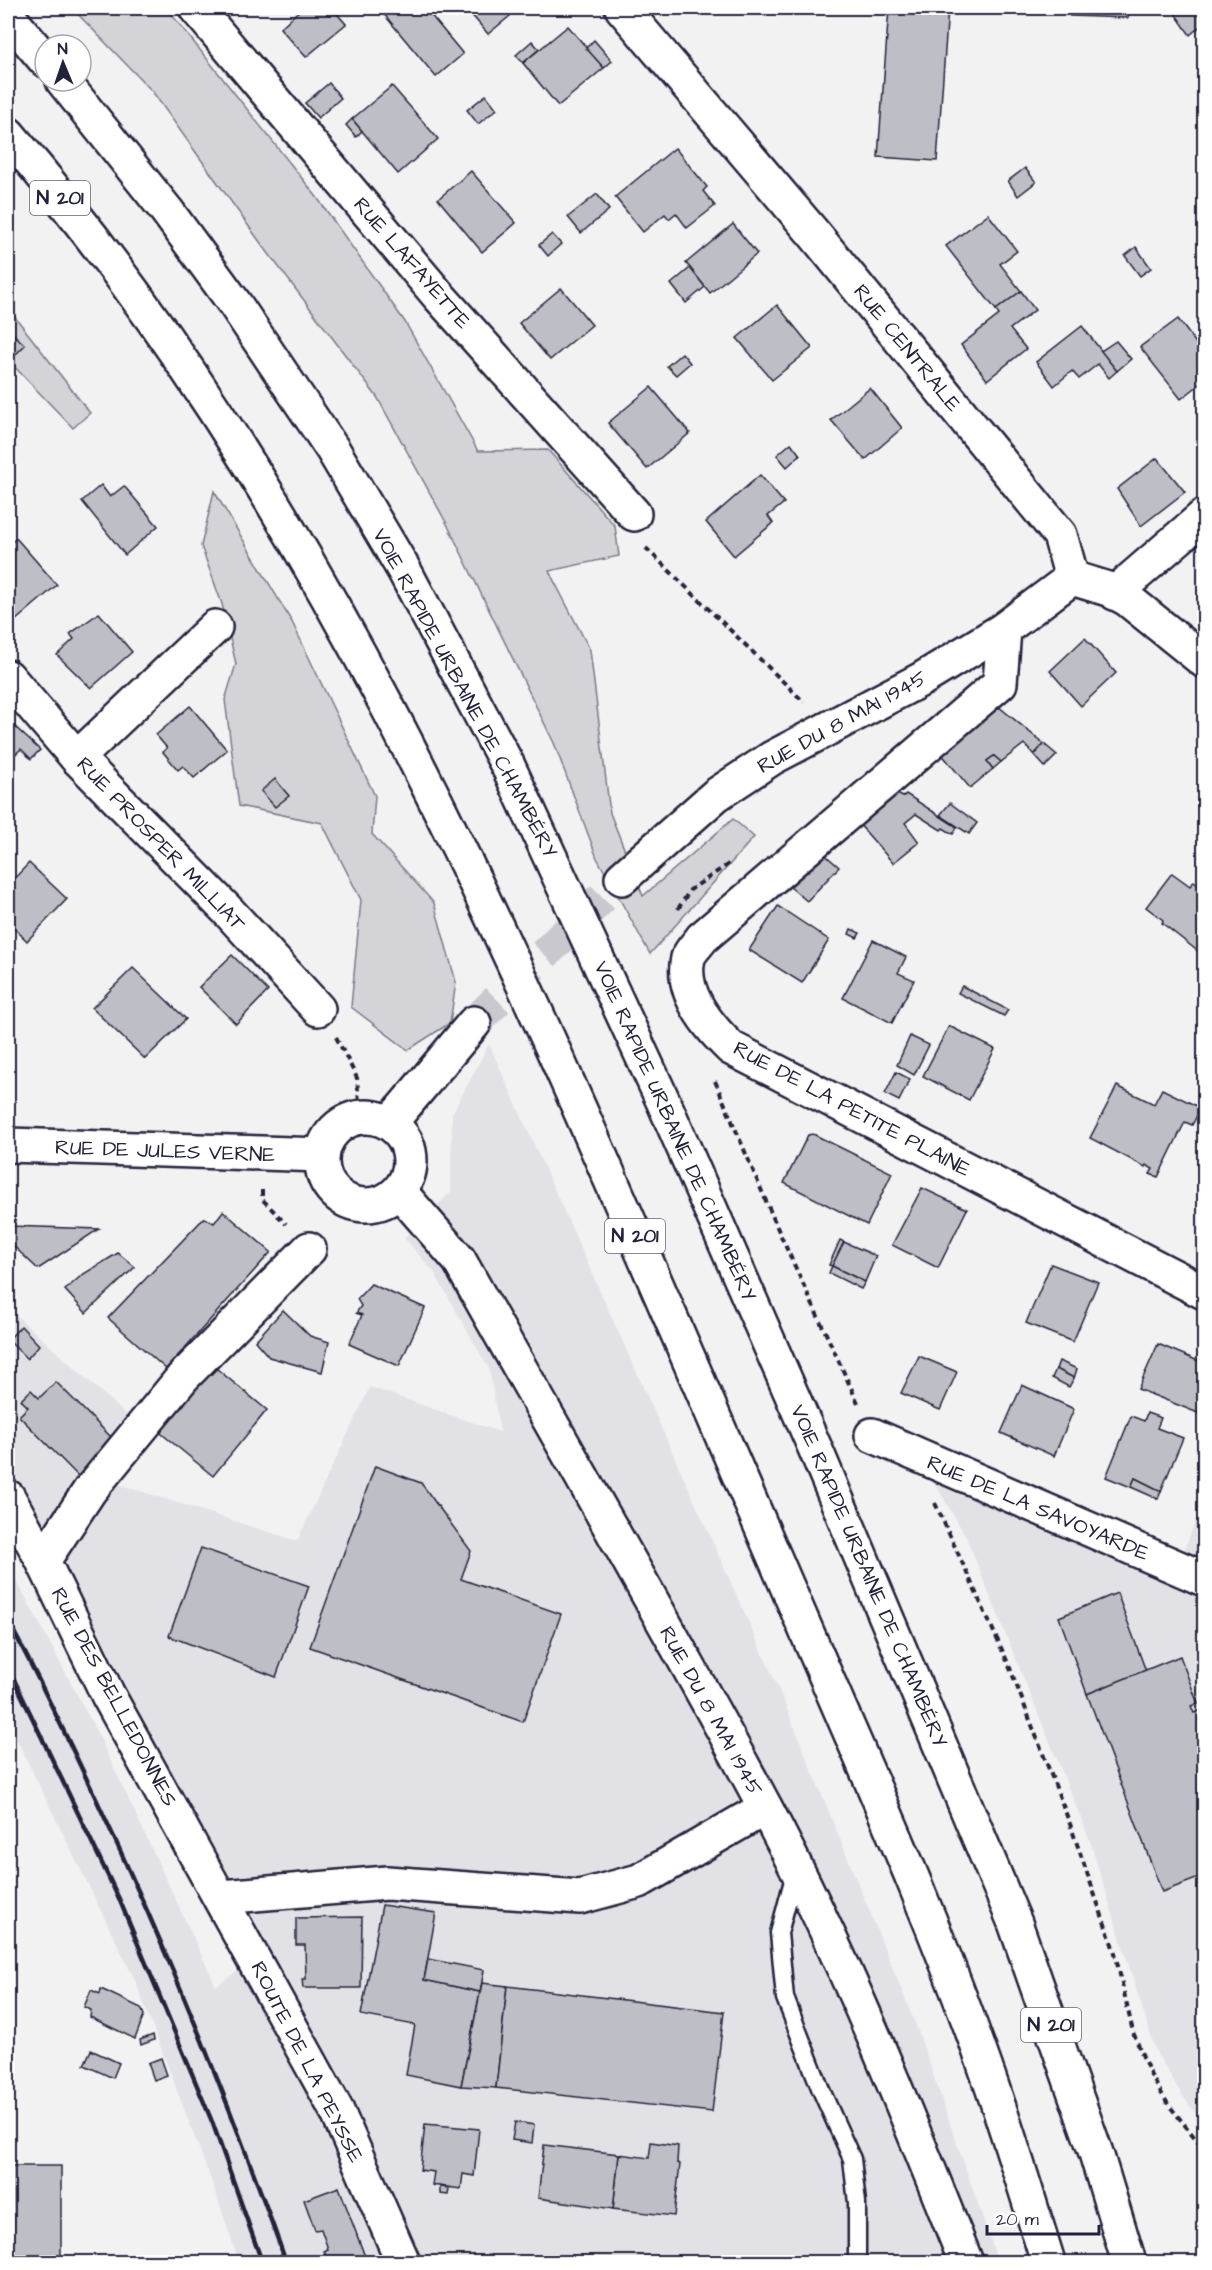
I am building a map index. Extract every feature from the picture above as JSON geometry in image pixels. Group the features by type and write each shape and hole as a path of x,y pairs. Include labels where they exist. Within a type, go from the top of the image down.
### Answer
{"main road":[{"name":"RUE LAFAYETTE","path":"196,8 438,295 634,514"},
{"name":"RUE CENTRALE","path":"622,8 815,235 1060,534 1072,578"},
{"path":"8,16 33,46"},
{"name":"VOIE RAPIDE URBAINE DE CHAMBÉRY","path":"73,93 167,211 235,304 333,450 404,570 508,766 577,910 801,1415 1015,1923 1096,2153 1129,2262"},
{"name":"N 201","path":"8,134 111,263 222,421 351,635 441,807 515,962 892,1829 982,2057 1048,2262"},
{"path":"1115,593 1204,516"},
{"path":"1072,578 1115,593 1204,661"},
{"name":"RUE DU 8 MAI 1945","path":"622,878 716,795 772,758 922,679 1004,629 1072,578"},
{"path":"77,758 215,627"},
{"name":"RUE DE LA PETITE PLAINE","path":"1004,629 1000,683 702,938 688,957 690,987 706,1023 730,1048 1204,1292"},
{"name":"RUE PROSPER MILLIAT","path":"8,677 77,758 236,920 318,1009"},
{"path":"375,1120 474,1023"},
{"path":"375,1120 399,1130 409,1150 409,1172 399,1191 386,1200 371,1205 355,1204 340,1197 329,1186 323,1172 322,1155 326,1142 334,1130 346,1121 375,1120"},
{"name":"RUE DE JULES VERNE","path":"8,1145 322,1155"},
{"name":"RUE DU 8 MAI 1945","path":"399,1191 459,1260 765,1808 796,1869 910,2121 966,2262"},
{"path":"43,1561 90,1490 183,1377 309,1249"},
{"name":"RUE DE LA SAVOYARDE","path":"872,1435 1204,1579"},
{"name":"RUE DES BELLEDONNES","path":"8,1497 43,1561 108,1695 220,1897"},
{"path":"220,1897 387,1883 580,1897 639,1881 765,1808"},
{"name":"ROUTE DE LA PEYSSE","path":"220,1897 338,2111 403,2262"}],"lane":[{"path":"796,1869 779,1933 785,1998 821,2090 852,2159 857,2203 857,2262"}],"path":[{"path":"634,514 640,543 808,705 827,730"},
{"path":"346,1056 375,1120"},
{"path":"261,1183 262,1198 309,1249"}],"shaded area":[{"path":"72,8 165,8 169,11 316,196 405,322 478,451 548,450 615,526 619,556 549,571 590,650 610,813 643,896 733,819 754,837 650,954 597,858 554,743 447,524 377,397 260,242 152,91"},
{"path":"8,308 90,413 73,428 9,361 24,345 8,329"},
{"path":"214,491 292,622 375,796 372,834 434,903 456,982 450,1023 408,1050 351,1007 361,900 322,823 239,806 225,700 236,664 222,604 201,546"},
{"path":"489,1044 780,1692 917,2028 998,2262 239,2262 213,2185 135,1980 8,1722 8,1564 100,1738 216,1986 239,1970 202,1907 220,1897 8,1497 8,1308 152,1438 115,1483 297,1541 370,1387 500,1432 489,1369 434,1272 404,1238 451,1192 452,1114"},
{"path":"890,1444 1177,1567 1204,1500 1204,2125 1182,2095 1156,2052 1089,1838 966,1537 935,1483"}],"building":[{"path":"302,8 332,8 346,24 306,57 280,28"},
{"path":"389,8 425,8 463,54 436,77 383,13"},
{"path":"479,8 503,8 510,16 488,34 471,14"},
{"path":"889,8 948,8 937,161 878,157"},
{"path":"1071,8 1129,8 1128,18 1070,16"},
{"path":"1204,8 1204,23 1190,35 1172,9"},
{"path":"568,26 604,68 558,106 523,63"},
{"path":"594,40 612,61 604,68 586,48"},
{"path":"532,41 539,49 523,63 516,55"},
{"path":"329,83 341,98 318,118 305,103"},
{"path":"392,86 438,139 398,174 352,119"},
{"path":"486,95 497,109 478,124 467,110"},
{"path":"352,119 362,131 356,137 346,125"},
{"path":"675,148 707,187 703,191 715,206 687,228 676,213 669,219 665,214 643,232 615,197"},
{"path":"1025,168 1036,182 1018,196 1008,181"},
{"path":"471,171 516,223 482,252 438,199"},
{"path":"597,194 609,210 581,233 568,217"},
{"path":"988,214 1017,251 1000,264 1021,291 996,310 946,246"},
{"path":"733,224 757,254 710,293 686,263"},
{"path":"552,234 561,244 548,256 539,245"},
{"path":"1136,247 1151,268 1140,276 1125,256"},
{"path":"690,268 705,287 686,303 671,284"},
{"path":"561,288 592,325 550,360 519,323"},
{"path":"1021,291 1035,310 1010,329 1026,349 987,380 961,345 999,315 996,310"},
{"path":"777,305 812,348 772,380 737,338"},
{"path":"1178,319 1204,354 1204,381 1181,399 1140,347"},
{"path":"1082,326 1117,371 1109,378 1098,364 1079,379 1072,371 1054,386 1036,362"},
{"path":"8,329 25,345 8,362"},
{"path":"1116,341 1131,359 1117,371 1101,351"},
{"path":"682,353 690,363 676,375 667,366"},
{"path":"651,387 690,433 647,469 608,423"},
{"path":"870,388 902,428 865,460 831,420"},
{"path":"791,443 800,455 787,467 777,455"},
{"path":"1157,458 1185,492 1141,526 1117,489"},
{"path":"760,475 784,503 768,516 773,523 734,556 706,522"},
{"path":"101,485 110,497 124,486 158,526 125,555 82,501"},
{"path":"16,538 57,585 15,621 8,612 8,546"},
{"path":"99,613 132,652 91,688 57,655 74,639 70,634"},
{"path":"1085,638 1116,673 1081,706 1050,671"},
{"path":"190,706 227,750 194,778 183,766 178,770 163,752 167,748 156,735"},
{"path":"998,706 1044,744 1034,755 1024,744 1001,762 994,756 987,761 993,769 970,788 940,752"},
{"path":"8,715 14,722 12,724 40,750 31,759 21,749 8,761"},
{"path":"1044,744 1057,755 1045,767 1034,755"},
{"path":"994,756 1001,762 993,769 987,761"},
{"path":"275,779 289,796 275,807 261,791"},
{"path":"897,794 903,797 906,794 957,827 953,834 943,828 941,830 916,814 905,823 919,842 893,863 859,824"},
{"path":"950,803 977,823 969,834 940,815"},
{"path":"822,852 839,867 807,901 790,887"},
{"path":"29,863 67,899 27,941 8,922 8,885"},
{"path":"1172,873 1190,886 1194,881 1204,889 1204,956 1162,923 1163,920 1146,907"},
{"path":"778,906 829,940 802,983 749,950"},
{"path":"851,929 860,933 857,938 849,934"},
{"path":"873,940 906,957 898,973 914,980 892,1023 843,998"},
{"path":"232,955 268,991 236,1024 199,987"},
{"path":"133,968 186,1019 145,1059 92,1008"},
{"path":"962,986 1008,1010 1004,1016 958,993"},
{"path":"949,1026 995,1049 969,1100 923,1076"},
{"path":"910,1036 929,1045 914,1075 897,1065"},
{"path":"896,1072 910,1079 899,1101 885,1094"},
{"path":"1117,1086 1154,1104 1162,1089 1201,1108 1192,1125 1185,1122 1158,1177 1150,1174 1153,1169 1090,1138"},
{"path":"813,1134 892,1173 867,1225 784,1183 808,1135"},
{"path":"922,1188 967,1209 938,1268 892,1245"},
{"path":"223,1211 271,1252 166,1369 108,1318 204,1218 214,1223"},
{"path":"8,1226 99,1229 38,1269 8,1241"},
{"path":"840,1240 844,1242 832,1266 829,1265"},
{"path":"844,1242 876,1256 865,1282 832,1266"},
{"path":"118,1253 135,1267 86,1313 65,1290 82,1275"},
{"path":"1051,1264 1098,1282 1073,1342 1026,1323"},
{"path":"832,1266 865,1282 861,1289 829,1273"},
{"path":"371,1284 425,1308 399,1366 349,1344 362,1315 356,1313 361,1306 357,1299"},
{"path":"283,1310 310,1336 329,1342 322,1372 269,1357 255,1341"},
{"path":"21,1326 39,1345 27,1359 8,1340"},
{"path":"1158,1344 1203,1363 1204,1360 1204,1399 1198,1413 1138,1389"},
{"path":"919,1356 957,1372 940,1410 901,1393"},
{"path":"1059,1361 1077,1369 1074,1378 1056,1369"},
{"path":"211,1364 267,1410 213,1476 157,1430"},
{"path":"1056,1369 1074,1378 1069,1387 1052,1378"},
{"path":"56,1382 115,1441 79,1477 19,1416 28,1407 21,1400 31,1390 39,1398"},
{"path":"1022,1385 1074,1409 1054,1456 1001,1433"},
{"path":"1147,1413 1161,1418 1157,1428 1183,1438 1161,1491 1135,1478 1131,1487 1106,1477 1131,1416 1144,1421"},
{"path":"375,1466 421,1483 471,1551 461,1579 561,1614 523,1722 310,1647"},
{"path":"1135,1478 1161,1491 1158,1499 1131,1487"},
{"path":"201,1548 309,1586 276,1677 169,1636"},
{"path":"1117,1593 1146,1671 1087,1694 1059,1617"},
{"path":"1180,1656 1198,1704 1191,1706 1194,1713 1204,1709 1204,1876 1162,1892 1087,1694"},
{"path":"382,1905 436,1913 424,1980 480,1992 461,2086 406,2075 415,2025 361,2015"},
{"path":"362,1917 361,1988 303,1988 302,1979 306,1979 305,1945 296,1945 296,1918"},
{"path":"428,1959 484,1970 480,1992 424,1980"},
{"path":"482,1983 507,1986 496,2088 461,2086"},
{"path":"507,1986 724,2012 712,2112 496,2088"},
{"path":"101,1989 141,2008 144,2015 135,2039 90,2017 91,2010 84,2007 91,1990 100,1994"},
{"path":"153,2035 154,2040 141,2045 140,2040"},
{"path":"91,2050 119,2063 113,2078 84,2065"},
{"path":"161,2058 167,2075 154,2080 148,2063"},
{"path":"515,2122 534,2125 532,2143 512,2140"},
{"path":"425,2124 479,2129 474,2176 463,2174 461,2189 432,2185 434,2172 420,2170"},
{"path":"651,2142 678,2146 677,2163 680,2164 674,2216 613,2209 619,2154 649,2158"},
{"path":"544,2145 619,2154 613,2209 538,2198"},
{"path":"10,2166 61,2166 61,2260 40,2262 39,2257 12,2257 12,2262 8,2262 8,2230 11,2230"},
{"path":"339,2187 367,2262 328,2260 324,2251 328,2249 321,2229 315,2230 304,2200"},
{"path":"440,2187 449,2188 448,2195 440,2194"},
{"path":"738,2255 791,2262 737,2262"}],"tunnel":[{"path":"474,1023 622,878"}],"railway":[{"path":"8,1621 61,1725 170,1963 242,2142 286,2262"},
{"path":"8,1667 120,1901 213,2124 262,2262"}]}
